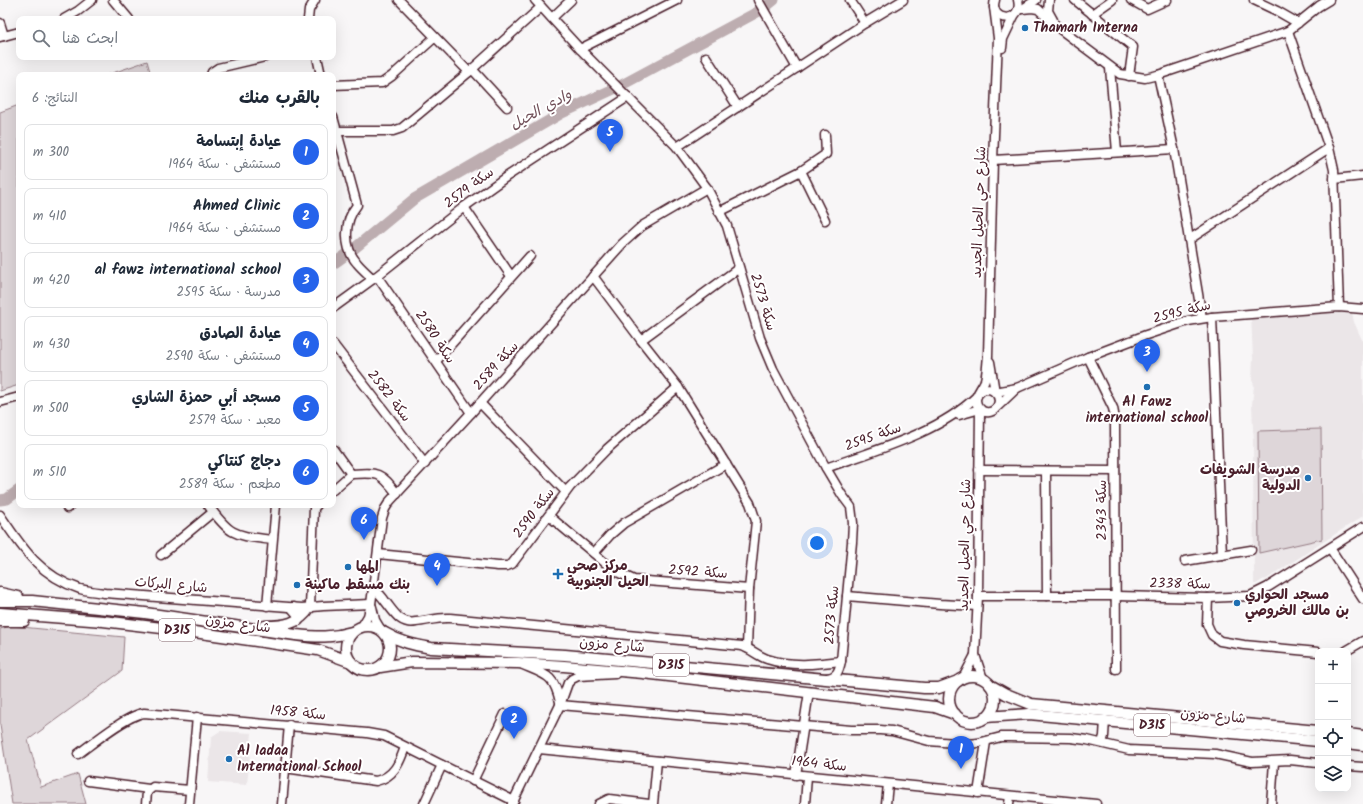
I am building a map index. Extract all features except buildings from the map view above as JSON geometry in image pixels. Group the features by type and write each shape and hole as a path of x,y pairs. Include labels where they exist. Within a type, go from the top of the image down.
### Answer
{"main road":[{"path":"0,593 32,601"},
{"name":"شارع مزون","path":"0,601 32,601 145,613 296,635 320,637 337,636 352,632"},
{"path":"226,624 273,626 290,623 305,615 310,607"},
{"path":"293,608 299,615 298,620"},
{"name":"شارع مزون","path":"0,613 103,621 187,631 307,648 324,652 351,662"},
{"path":"0,621 60,618"},
{"name":"D315","path":"352,632 362,626 375,627 383,631"},
{"path":"380,667 386,662 390,655 391,647 389,640 383,631"},
{"name":"شارع مزون","path":"383,631 397,640 412,645 431,648 565,655 924,688 939,688 960,680"},
{"path":"351,662 346,650 348,637 352,632"},
{"name":"D315","path":"351,662 356,667 368,670 380,667"},
{"name":"شارع مزون","path":"380,667 412,662 518,663 644,673 935,706 955,714"},
{"name":"D315","path":"960,680 970,676 977,676 987,682"},
{"path":"955,714 949,700 950,693 953,686 960,680"},
{"path":"985,717 994,706 995,698 994,691 987,682"},
{"name":"شارع مزون","path":"987,682 1006,694 1031,704 1315,731"},
{"name":"D315","path":"955,714 966,721 979,720 985,717"},
{"name":"شارع مزون","path":"985,717 1030,714 1315,740"},
{"path":"1351,734 1363,736"},
{"path":"1351,743 1363,745"}],"street":[{"path":"69,16 92,0"},
{"path":"113,0 126,16"},
{"path":"308,16 309,10 315,0"},
{"path":"399,0 434,38 470,70 507,107"},
{"name":"سكة 2573","path":"535,0 580,49 677,147 706,188 727,226 760,338 773,369 826,468 850,507 853,523 852,542 841,661"},
{"path":"552,18 571,0"},
{"path":"758,0 797,68"},
{"path":"850,0 865,24"},
{"path":"677,147 903,0"},
{"path":"997,68 1003,39 1019,8 1018,0"},
{"path":"993,3 997,14 1007,18 1036,0"},
{"path":"1049,0 1048,6 1050,17 1060,29"},
{"path":"1075,0 1133,47 1129,76"},
{"path":"1092,14 1112,0"},
{"path":"1132,0 1147,9 1167,0"},
{"path":"1254,0 1278,11 1298,23"},
{"path":"1017,13 1032,8 1038,9 1060,29 1110,68 1120,74 1144,78 1158,75 1288,31 1319,3 1329,0"},
{"path":"580,49 675,1"},
{"path":"993,3 998,38 997,68"},
{"path":"337,131 393,131 402,128 470,70 541,6"},
{"path":"0,23 2,36 16,33"},
{"path":"1288,31 1329,148 1334,170 1339,307"},
{"path":"336,85 382,83 392,76 434,38"},
{"path":"706,57 738,107"},
{"path":"212,72 218,68 252,60"},
{"path":"318,60 320,72"},
{"name":"شارع حي الحيل الجديد","path":"978,394 985,380 988,356 997,68"},
{"path":"1110,68 1117,152"},
{"path":"1158,75 1174,149 1202,318"},
{"name":"سكة 2579","path":"336,306 375,278 464,207 506,177 628,97"},
{"name":"سكة 2580","path":"336,128 357,204 351,211 348,220 347,243 350,252 357,263 375,278 436,361 471,413"},
{"path":"719,212 801,170 826,154 824,135"},
{"path":"1190,239 1329,148"},
{"path":"993,160 1174,149"},
{"path":"801,170 825,220"},
{"path":"1334,179 1363,176"},
{"name":"سكة 2589","path":"362,626 368,616 371,604 380,529 385,509 390,501 622,244 642,226 706,188"},
{"path":"464,207 511,276"},
{"path":"436,361 530,256"},
{"path":"641,340 739,268"},
{"path":"594,276 678,387 750,503 756,521 748,588 747,648"},
{"name":"سكة 2595","path":"995,392 1017,388 1088,357 1188,321 1212,317 1339,307 1363,309"},
{"path":"1212,317 1222,555"},
{"name":"سكة 2582","path":"336,348 425,464"},
{"name":"شارع حي الحيل الجديد","path":"988,356 995,392"},
{"name":"سكة 2343","path":"1088,357 1113,408 1115,419 1116,669"},
{"path":"993,378 998,386 1005,390"},
{"name":"سكة 2590","path":"378,554 508,566 514,561 566,492 607,449 678,387"},
{"name":"سكة 2595","path":"995,409 1017,388"},
{"path":"985,389 995,392 999,397 995,409 984,412 976,403 978,394 985,389"},
{"name":"سكة 2595","path":"826,468 911,437 950,418 963,409 978,394"},
{"path":"0,402 16,398"},
{"path":"480,403 566,492"},
{"name":"شارع حي الحيل الجديد","path":"980,409 978,596 975,655 987,682"},
{"name":"سكة 2595","path":"950,418 980,409"},
{"name":"شارع حي الحيل الجديد","path":"979,435 983,425 995,409"},
{"path":"967,413 973,414 979,423"},
{"path":"336,453 351,474"},
{"path":"594,553 610,535 624,523 726,464"},
{"path":"979,470 1115,471"},
{"path":"1046,471 1047,596"},
{"path":"336,487 351,474 372,472 380,475 389,483 397,494"},
{"path":"161,555 210,508 224,526 232,532 242,536 272,540"},
{"path":"267,606 276,508"},
{"path":"310,607 314,508"},
{"name":"شارع البركات","path":"0,515 33,561 51,575 66,584 81,590 293,608 371,604"},
{"name":"سكة 2592","path":"549,516 615,571 634,580 748,588"},
{"name":"سكة 2338","path":"978,596 1243,598 1256,594 1363,527"},
{"path":"1330,548 1363,599"},
{"path":"1185,561 1251,550"},
{"path":"373,587 384,599 392,612 405,622 414,623 436,618 450,618 742,646 764,659 787,664 809,664 841,661"},
{"path":"847,596 977,606"},
{"path":"1208,598 1207,624 1212,635 1220,641 1244,645 1315,652"},
{"name":"سكة 2589","path":"371,604 373,615 383,631"},
{"path":"1351,648 1363,641"},
{"name":"شارع حي الحيل الجديد","path":"960,680 975,655"},
{"path":"812,678 832,677 839,672 841,661"},
{"path":"841,661 848,679 861,683"},
{"path":"518,663 546,675 553,681 558,689 560,704"},
{"path":"513,802 539,750 568,684 572,679 578,676 644,673"},
{"path":"796,775 809,692"},
{"path":"560,704 851,730 892,731 922,740 936,742 969,744 986,742 1001,737 1010,736 1071,738 1102,743 1129,750 1215,754 1247,762 1295,760 1315,763"},
{"name":"سكة 1958","path":"78,754 128,718 138,714 150,713 376,734 384,736 513,802"},
{"path":"473,781 505,714"},
{"path":"189,804 197,717"},
{"path":"1102,743 1105,720"},
{"path":"282,804 289,725"},
{"path":"978,792 986,742"},
{"path":"285,768 376,781 382,780 395,770 405,747"},
{"name":"سكة 1964","path":"539,750 978,792 1009,800 1096,804"},
{"path":"653,804 658,761"},
{"path":"1271,804 1274,762"},
{"path":"424,804 442,765"},
{"path":"1351,766 1363,767"},
{"path":"805,804 807,776"},
{"path":"88,781 149,789 156,787 190,790"},
{"path":"886,804 888,784"},
{"path":"146,804 147,792 149,789"},
{"path":"599,804 609,799 649,804"}],"shaded area":[{"path":"147,61 150,72 116,72"},
{"path":"16,106 16,386 0,391 0,112"},
{"name":"مدرسة الشويفات الدولية","path":"1352,312 1354,322 1363,342 1363,516 1265,580 1264,579 1254,584 1254,438 1252,404 1254,385 1252,380 1253,359 1251,315"},
{"path":"1321,429 1322,539 1259,553 1258,431"},
{"path":"11,626 124,637 122,671 28,740 41,787 78,774 86,804 12,804 0,725 0,629"},
{"name":"Al Iadaa International School","path":"220,731 252,733 247,785 208,782 211,737"}],"waterway":[{"name":"وادي الحيل","path":"336,262 414,199 562,113 618,87 763,9 774,0"},
{"name":"وادي الحيل","path":"0,500 7,499 16,492"}],"place":[{"name":"Thamarh Interna","path":"1025,28"},
{"name":"مسجد أبي حمزة الشاري","path":"610,152"},
{"name":"al fawz international school","path":"1147,372"},
{"name":"Al Fawz international school","path":"1147,387"},
{"name":"مدرسة الشويفات الدولية","path":"1308,478"},
{"name":"دجاج كنتاكي","path":"364,540"},
{"name":"المها","path":"348,567"},
{"name":"مركز صحي الحيل الجنوبية","path":"558,574"},
{"name":"بنك مسقط ماكينة","path":"297,585"},
{"name":"عيادة الصادق","path":"437,586"},
{"name":"مسجد الحواري بن مالك الخروصي","path":"1237,603"},
{"name":"Ahmed Clinic","path":"514,739"},
{"name":"Al Iadaa International School","path":"229,759"},
{"name":"عيادة إبتسامة","path":"961,769"}]}
